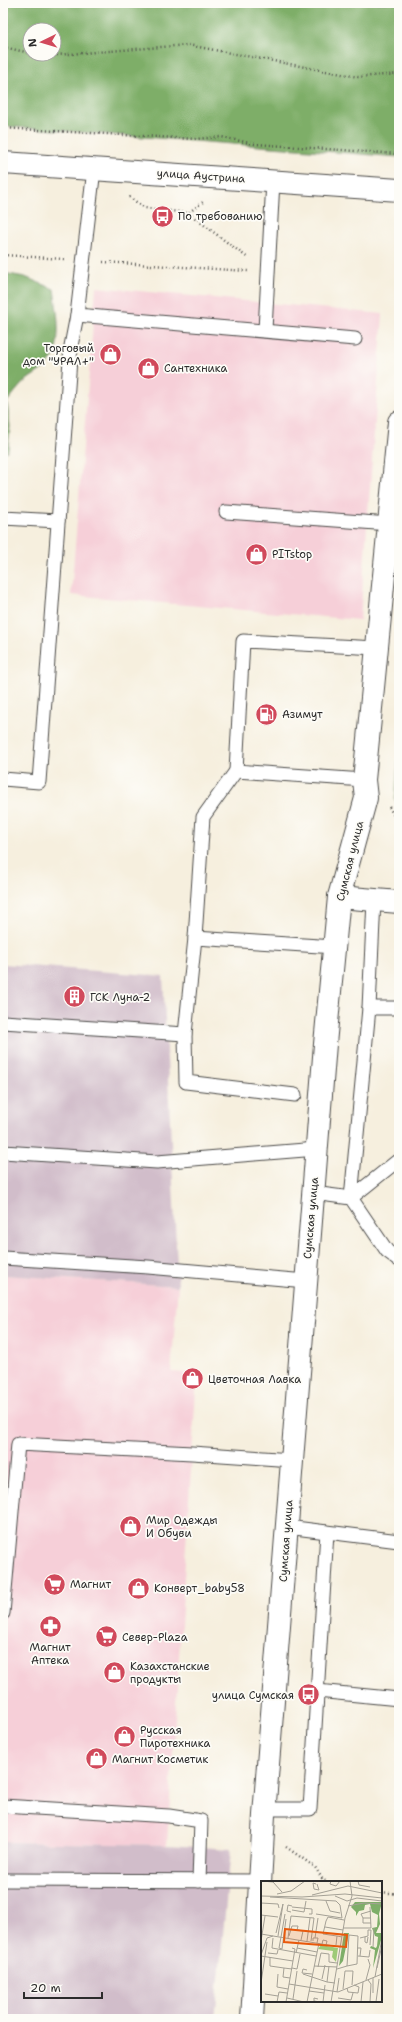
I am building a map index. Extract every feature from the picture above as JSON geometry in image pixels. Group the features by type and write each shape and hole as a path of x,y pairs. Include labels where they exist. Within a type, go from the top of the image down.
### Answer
{"street":[{"name":"улица Аустрина","path":"3,163 399,190"},
{"name":"Сумская улица","path":"252,2019 265,1809 292,1460 313,1193 335,947 340,897 366,798 364,780 399,422"},
{"path":"340,897 399,902"}],"lane":[{"path":"3,779 39,782 71,346 77,315 94,169"},
{"path":"265,330 273,181"},
{"path":"77,315 265,330 355,339"},
{"path":"226,512 390,524"},
{"path":"3,518 58,521"},
{"path":"295,1095 186,1082 185,1034 195,938 202,817 236,771 243,641 377,648"},
{"path":"236,771 364,780"},
{"path":"374,900 369,1008 351,1198 387,1250 399,1260"},
{"path":"195,938 335,947"},
{"path":"369,1008 399,1008"},
{"path":"3,1022 185,1034"},
{"path":"3,1152 157,1162 317,1149"},
{"path":"313,1193 351,1198 396,1162 399,1162"},
{"path":"3,1258 148,1267 306,1281"},
{"path":"3,1613 18,1444 192,1452 292,1460"},
{"path":"287,1527 399,1541"},
{"path":"265,1809 310,1809 327,1532"},
{"path":"317,1691 399,1699"},
{"path":"3,1806 169,1816 201,1821 199,1881"},
{"path":"3,1880 260,1881"}],"path":[{"path":"62,55 188,45 358,76 399,74"},
{"path":"3,47 22,52"},
{"path":"3,128 194,139 221,137 255,144 399,154"},
{"path":"188,213 268,273"},
{"path":"3,255 268,273"},
{"path":"284,1845 315,1867 323,1880 326,1881"},
{"path":"382,1892 399,1894"}],"shaded area":[{"path":"96,287 383,314 360,620 71,595"},
{"path":"3,964 163,976 178,1286 3,1275"},
{"path":"3,1275 178,1286 171,1372 197,1374 167,1845 3,1842"},
{"path":"3,1842 167,1845 231,1849 215,2019 3,2019"}],"green space":[{"path":"3,3 399,3 399,157 3,126"},
{"path":"3,273 25,277 54,289 58,332 56,349 51,361 23,383 7,402 10,426 8,450 3,454"},
{"path":"399,749 399,807 395,800"}],"place":[{"name":"По требованию","path":"162,216"},
{"name":"Торговый дом \"УРАЛ+\"","path":"110,354"},
{"name":"Сантехника","path":"148,368"},
{"name":"PITstop","path":"256,554"},
{"name":"Азимут","path":"267,714"},
{"name":"ГСК Луна-2","path":"75,997"},
{"name":"Цветочная Лавка","path":"192,1379"},
{"name":"Мир Одежды И Обуви","path":"131,1526"},
{"name":"Магнит","path":"54,1584"},
{"name":"Конверт_baby58","path":"138,1588"},
{"name":"Магнит Аптека","path":"50,1627"},
{"name":"Север-Plaza","path":"107,1637"},
{"name":"Казахстанские продукты","path":"114,1672"},
{"name":"улица Сумская","path":"309,1695"},
{"name":"Русская Пиротехника","path":"125,1736"},
{"name":"Магнит Косметик","path":"97,1759"}]}
